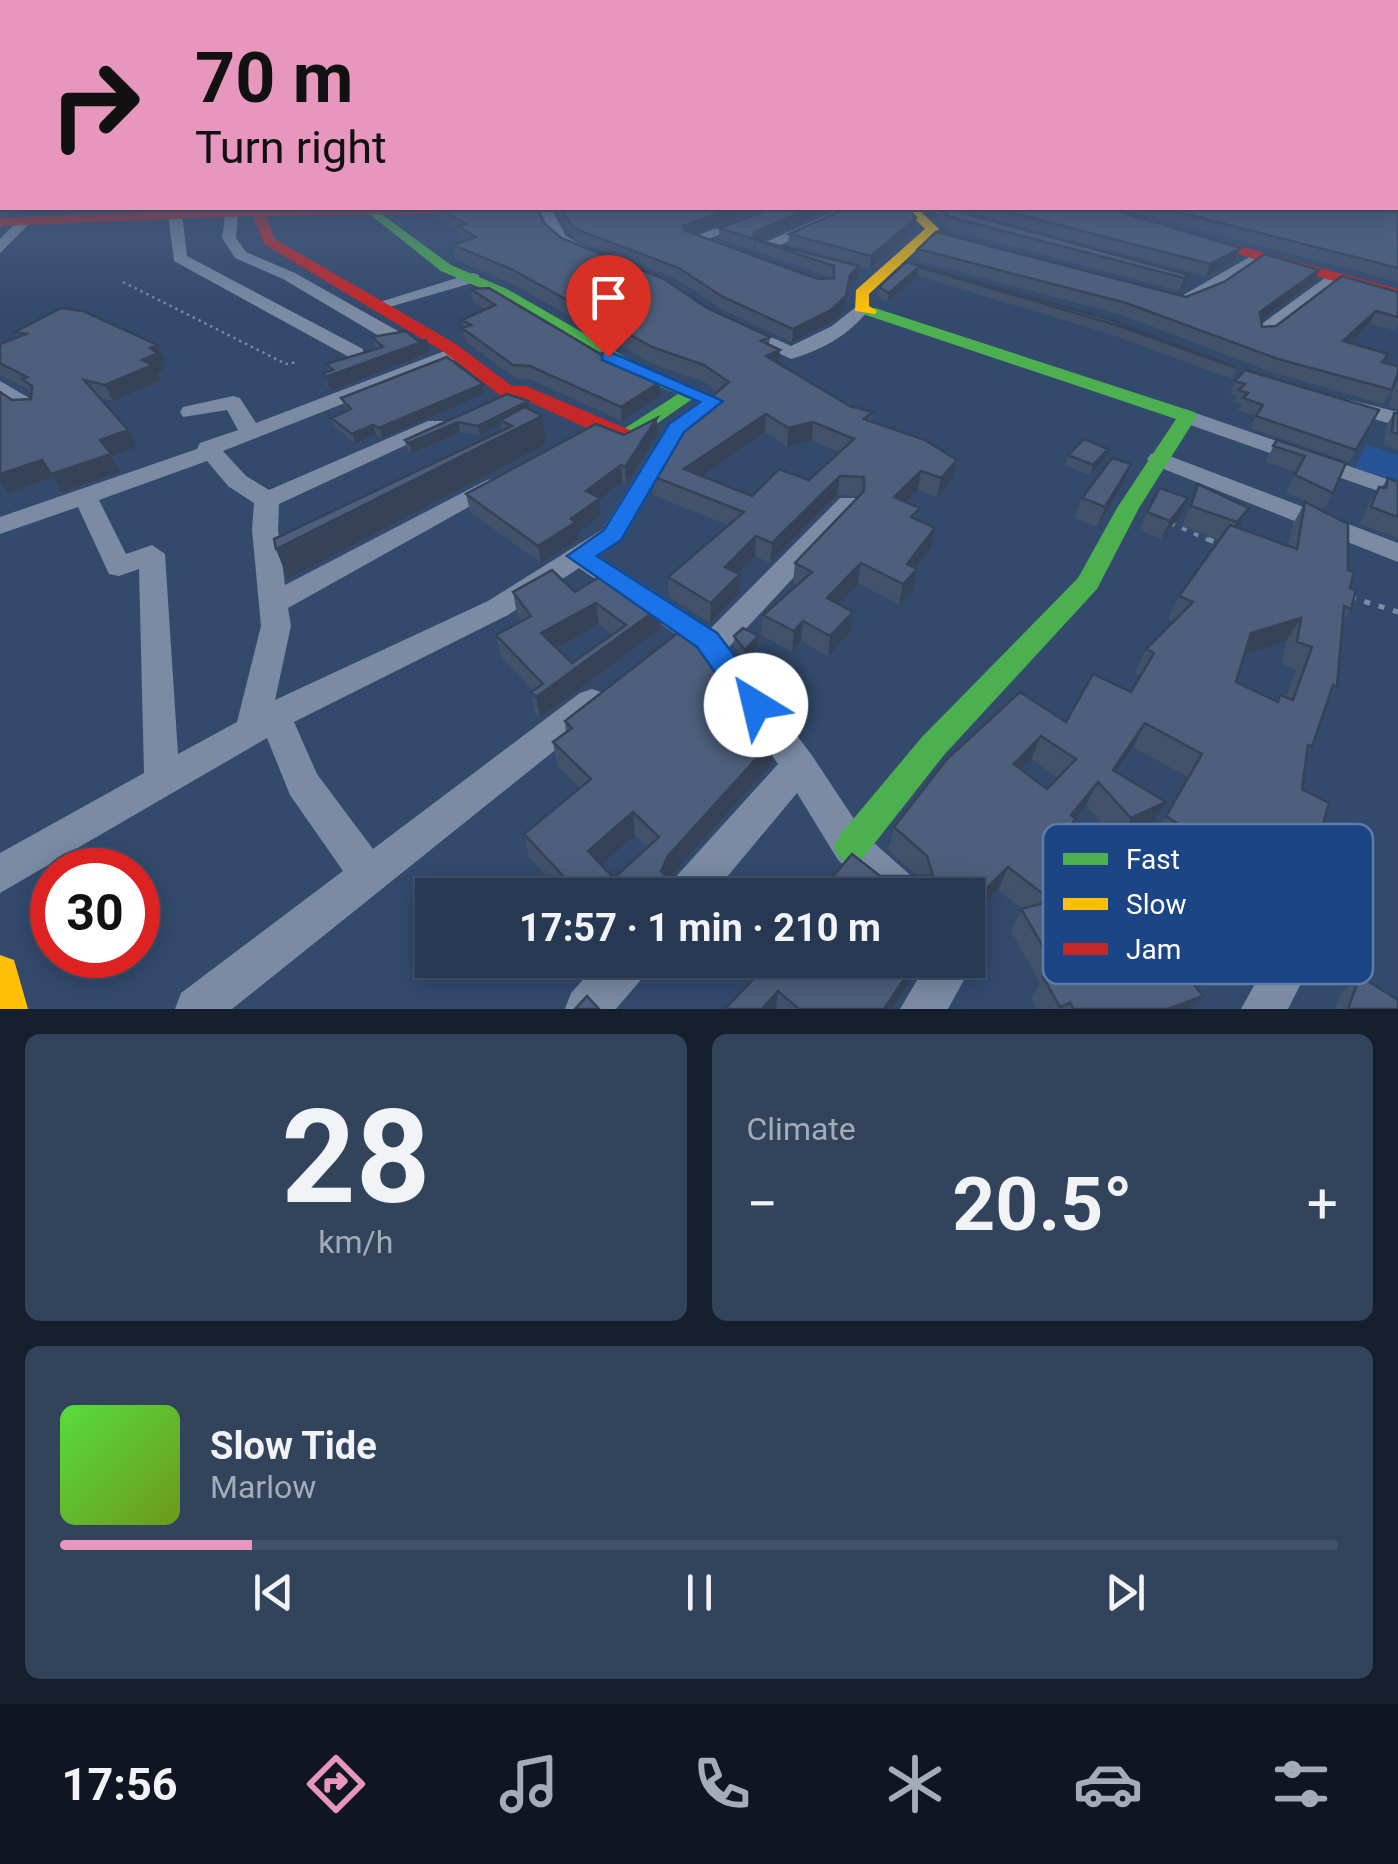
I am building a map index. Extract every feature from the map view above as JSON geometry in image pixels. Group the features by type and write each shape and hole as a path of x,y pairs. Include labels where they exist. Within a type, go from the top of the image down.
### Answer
{"street":[{"path":"0,222 130,216"},
{"path":"174,216 179,258 356,353"},
{"path":"232,216 229,238 240,255 289,276 398,339"},
{"path":"260,216 270,241 423,332 508,392 519,390 624,438 692,393"},
{"path":"0,874 263,724 498,608 612,535 676,429 714,401 640,374 473,278 446,268 376,216"},
{"path":"549,216 560,239 600,257"},
{"path":"731,252 694,239 760,216"},
{"path":"763,246 833,216"},
{"path":"715,317 790,353 832,335 851,322 861,308 864,274 898,261 937,236 919,216"},
{"path":"961,216 982,221"},
{"path":"0,248 25,221"},
{"path":"714,232 798,256"},
{"path":"1173,232 1398,294"},
{"path":"1164,296 1182,301 1260,256"},
{"path":"750,258 787,271"},
{"path":"898,261 927,270"},
{"path":"380,305 473,278"},
{"path":"1262,332 1335,278"},
{"path":"1193,282 1212,287"},
{"path":"861,308 1398,491"},
{"path":"378,345 423,332"},
{"path":"369,875 263,724 276,626 271,605 277,552 268,500 237,481 208,448 455,353"},
{"path":"0,388 30,408"},
{"path":"268,500 519,390"},
{"path":"1322,398 1397,418"},
{"path":"191,412 233,402 252,433"},
{"path":"525,426 559,409"},
{"path":"851,847 933,746 1088,583 1128,508 1186,416"},
{"path":"567,446 602,428"},
{"path":"0,526 210,452"},
{"path":"1158,458 1398,553"},
{"path":"271,605 515,474"},
{"path":"85,496 120,567 152,554 162,782"},
{"path":"659,651 701,636 849,504"},
{"path":"580,556 701,636 833,812 851,847 885,878"},
{"path":"198,1009 613,686"},
{"path":"701,878 799,765"},
{"path":"0,974 8,1009"},
{"path":"587,1009 614,978"},
{"path":"922,1009 942,978"},
{"path":"1263,1009 1278,984"}],"path":[{"path":"123,282 286,364 296,362"},
{"path":"1128,508 1236,552"},
{"path":"1347,596 1398,612"}],"shaded area":[{"path":"1366,445 1398,455 1398,486 1354,471"}],"building":[{"path":"453,216 541,216 561,238 664,279 707,308 770,337 761,341 780,350 766,356 850,406 873,412 864,419 925,440 957,460 941,478 921,471 894,497 920,508 911,517 935,528 907,564 917,569 903,584 861,563 827,598 853,612 830,636 803,621 794,631 763,615 812,572 795,563 864,491 864,477 840,476 772,543 756,536 725,567 740,574 711,603 668,577 744,512 652,476 688,417 729,382 704,365 652,347 511,269 453,245 476,237 458,226 466,224","holes":["766,414 788,428 813,422 854,439 809,480 779,469 752,496 684,469"]},
{"path":"565,216 711,216 683,226 686,231 818,279 834,278 834,266 756,240 859,266 850,275 846,296 831,310 793,329 723,297 679,268 575,229"},
{"path":"752,216 792,216 754,232 754,239 719,228"},
{"path":"829,216 916,218 871,256 789,234"},
{"path":"974,216 1189,275 1184,278 950,217"},
{"path":"1025,216 1134,216 1241,248 1210,264"},
{"path":"1194,216 1398,216 1398,268"},
{"path":"936,232 1186,297 1224,282 1265,254 1319,270 1260,312 1262,327 1276,326 1342,276 1398,292 1398,317 1376,311 1343,341 1388,354 1382,362 1398,366 1398,373 1392,390 1278,359 1126,303 918,249"},
{"path":"906,262 1111,320 1237,368 1116,325 919,267 889,293 879,287"},
{"path":"489,288 626,369 660,382 621,407 530,366 513,365 462,328 471,325 462,320 495,305 471,289"},
{"path":"61,308 83,311 158,345 150,348 158,353 142,360 153,365 105,385 84,380 128,430 100,440 111,454 51,474 42,460 0,474 0,392 12,400 31,399 32,386 22,379 27,377 0,363 0,344 26,334 15,332"},
{"path":"406,331 419,342 427,340 326,377 323,373 333,370 326,364 383,347 372,337"},
{"path":"447,357 483,384 379,428 373,425 352,434 331,418 351,409 341,398"},
{"path":"1245,370 1379,410 1356,450 1256,416 1263,405 1243,398 1248,393 1239,390 1245,384 1235,381"},
{"path":"507,394 528,401 478,426 458,422 409,443 405,440"},
{"path":"525,407 542,416 276,549 274,539 512,426 500,420"},
{"path":"1394,413 1398,413 1398,434 1392,432"},
{"path":"657,418 625,467 621,465 586,491 600,498 571,519 576,522 538,546 466,494 596,424 624,435"},
{"path":"1084,439 1108,449 1093,465 1068,455"},
{"path":"1277,440 1346,463 1333,493 1295,475 1305,456 1273,446"},
{"path":"1112,458 1131,464 1105,507 1082,498"},
{"path":"1388,478 1398,482 1398,517 1371,507 1379,487 1386,488"},
{"path":"1198,484 1249,508 1237,522 1191,506"},
{"path":"1160,488 1188,498 1170,521 1147,512"},
{"path":"1305,502 1348,524 1348,570 1354,572 1350,588 1356,590 1351,609 1344,606 1337,687 1333,685 1312,747 1308,745 1302,789 1329,803 1323,824 1178,824 1166,816 1202,754 1145,723 1113,770 1166,802 1131,818 1098,782 1071,815 1075,818 1072,824 1043,824 1043,894 1008,867 985,890 985,878 832,878 852,854 880,876 933,876 927,856 894,827 947,759 1020,692 1066,722 1093,674 1131,692 1154,653 1146,649 1193,602 1179,596 1230,525 1297,549","holes":["1301,618 1297,642 1312,647 1293,700 1280,695 1278,702 1236,682 1251,633","1041,736 1076,759 1047,789 1014,764"]},
{"path":"552,570 575,592 607,572 660,607 536,697 531,692 543,684 496,635 531,616 513,592","holes":["596,603 626,625 572,663 541,633"]},
{"path":"688,625 774,739 668,856 661,871 664,878 614,878 565,878 524,834 591,779 553,742 572,728 565,721","holes":["633,812 659,837 614,878 588,851"]},
{"path":"743,628 758,636 745,650 734,636"},
{"path":"1043,903 1043,946 1021,909"},
{"path":"754,978 905,978 884,1009 799,1009 778,991 762,1009 725,1009"},
{"path":"1047,984 1194,984 1203,996 1168,1009 1074,1009 1070,1003 1060,1007"},
{"path":"1357,984 1373,984 1398,1000 1398,1009 1348,1009"},
{"path":"587,996 599,1009 575,1009"}],"traffic: fast":[{"path":"376,216 446,268 502,292 640,373 692,393 629,434"},
{"path":"851,847 933,746 1088,583 1128,508 1187,416 869,311"}],"traffic: slow":[{"path":"869,311 861,308 861,293 933,229 919,216"},
{"path":"0,974 8,1009"}],"traffic: jam":[{"path":"0,222 155,216"},
{"path":"260,216 269,241 450,348 508,392 519,390 624,438 629,434"},
{"path":"1192,237 1398,294"}],"route":[{"path":"608,357 640,374 714,401 676,429 612,535 580,556 707,640 756,705"}]}
